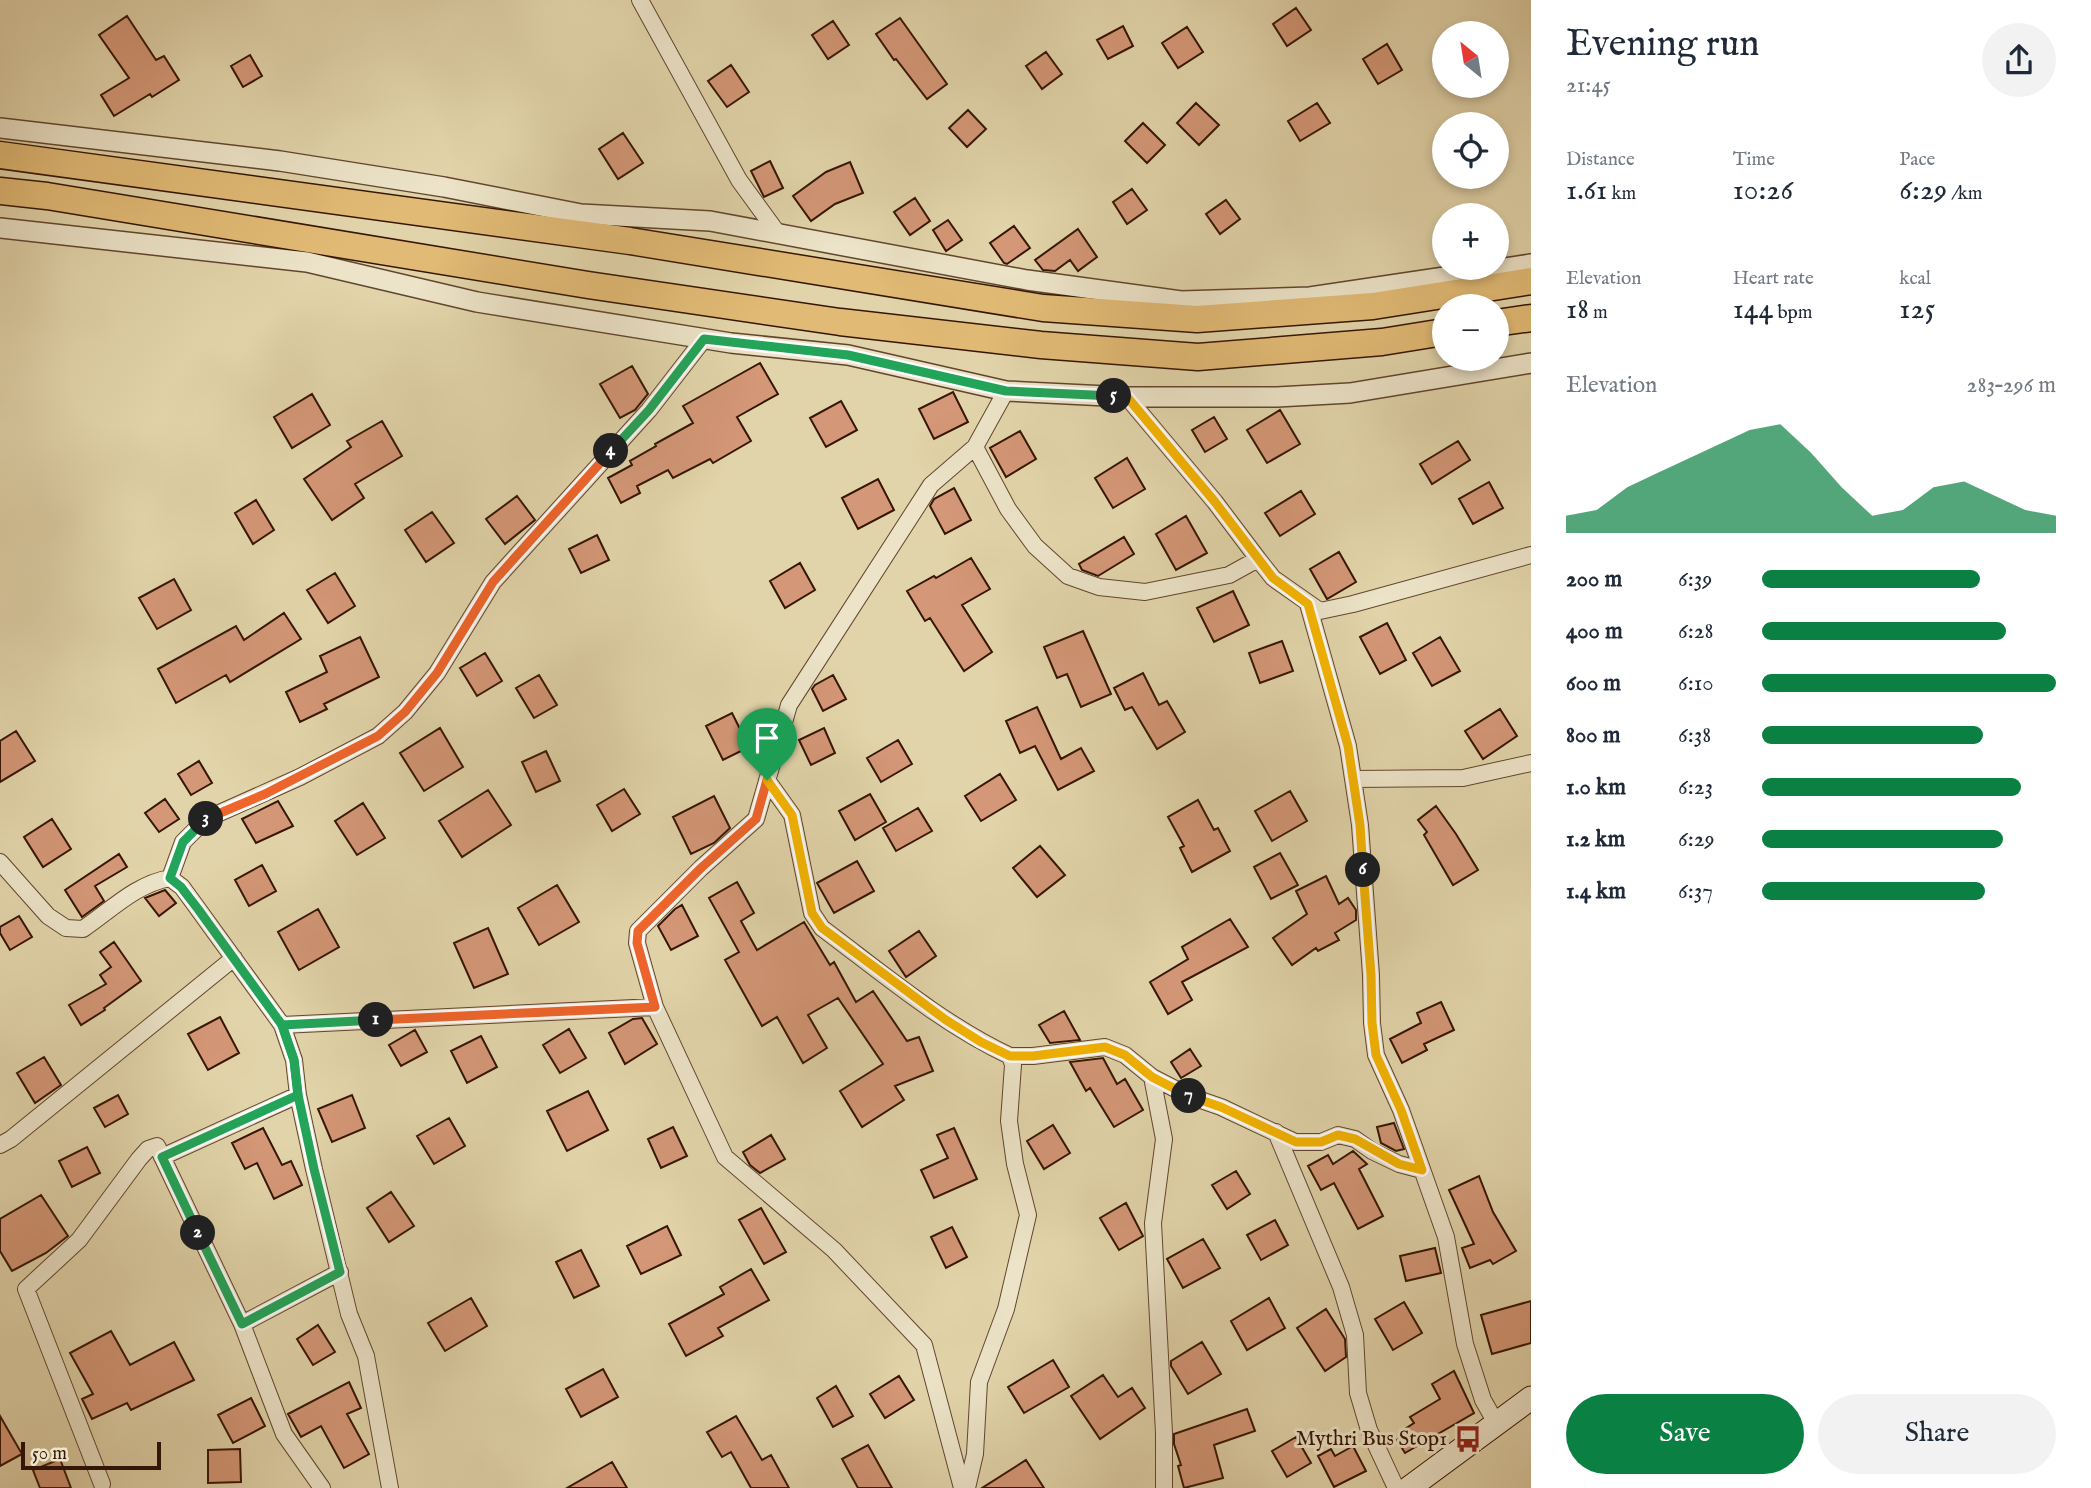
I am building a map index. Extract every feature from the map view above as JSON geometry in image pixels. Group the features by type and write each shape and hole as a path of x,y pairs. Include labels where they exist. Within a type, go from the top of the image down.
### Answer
{"highway":[{"path":"0,155 630,241 1044,308 1197,319 1373,306 1531,281"},
{"path":"0,191 47,196 641,293 840,322 1041,345 1198,357 1382,342 1432,334"},
{"path":"1509,321 1531,318"}],"main road":[{"path":"1409,1488 1531,1398"}],"street":[{"path":"640,0 739,180 779,235"},
{"path":"0,128 280,161 444,187 581,214 710,221 1027,280 1181,301 1310,297 1531,264"},
{"path":"0,228 307,262 477,302 704,339 848,355 1006,391 1127,397 1277,397 1350,393 1531,363"},
{"path":"170,878 183,842 206,820 265,794 378,736 405,712 437,673 493,582 649,410 704,339"},
{"path":"965,1488 924,1345 834,1250 724,1157 655,1007 637,943 638,931 701,868 756,819 789,705 931,485 975,447 1006,391"},
{"path":"1127,397 1215,502 1273,578 1320,611 1531,555"},
{"path":"975,447 1008,509 1035,546 1068,576 1099,587 1145,592 1229,575 1258,559"},
{"path":"1308,604 1348,746 1360,825 1376,1055 1401,1110 1446,1237 1465,1344 1483,1400 1496,1423"},
{"path":"1353,779 1462,778 1531,763"},
{"path":"767,780 792,815 812,913 822,928 946,1020 981,1042 1010,1056 1033,1056 1105,1047 1125,1055 1152,1077 1189,1096 1221,1107 1296,1142 1321,1142 1338,1135 1355,1139 1399,1164 1422,1170"},
{"path":"0,862 48,916 66,928 83,929 138,889 170,878"},
{"path":"170,878 181,887 282,1025 294,1060 298,1095 349,1314 366,1356 390,1488"},
{"path":"0,1145 106,1064 234,958"},
{"path":"282,1025 655,1007"},
{"path":"965,1488 975,1454 979,1382 1006,1308 1028,1215 1015,1164 1009,1121 1013,1065 1010,1056"},
{"path":"1152,1077 1164,1139 1153,1223 1164,1433 1164,1488"},
{"path":"162,1157 298,1095"},
{"path":"1276,1132 1341,1287 1355,1335 1358,1393 1369,1430 1396,1488"},
{"path":"102,1484 26,1289 79,1240 148,1149 156,1146 242,1324 284,1434 321,1488"},
{"path":"242,1324 340,1272"}],"building":[{"path":"1296,8 1311,30 1287,46 1273,24"},
{"path":"127,16 156,60 164,56 179,80 114,116 101,95 129,78 99,35"},
{"path":"900,18 947,84 927,99 876,34"},
{"path":"833,21 849,45 828,59 812,35"},
{"path":"1123,26 1133,46 1108,59 1097,40"},
{"path":"1187,27 1203,52 1178,68 1162,43"},
{"path":"1387,44 1402,70 1378,84 1363,59"},
{"path":"1046,52 1062,74 1042,89 1026,66"},
{"path":"250,55 262,76 243,87 231,66"},
{"path":"731,65 749,92 727,107 708,81"},
{"path":"1196,103 1219,125 1199,145 1177,123"},
{"path":"1317,103 1330,123 1300,141 1288,121"},
{"path":"968,110 986,129 967,147 949,128"},
{"path":"1143,123 1165,145 1147,163 1125,141"},
{"path":"623,133 643,163 618,179 599,149"},
{"path":"770,161 783,188 764,197 751,171"},
{"path":"850,162 863,193 835,204 811,221 793,196 826,172"},
{"path":"1132,189 1147,210 1127,224 1113,202"},
{"path":"915,198 930,221 910,235 894,212"},
{"path":"1226,200 1240,219 1220,234 1206,214"},
{"path":"948,220 962,240 946,251 933,230"},
{"path":"1014,226 1030,248 1007,264 990,243"},
{"path":"1078,229 1097,257 1078,271 1070,260 1055,271 1043,270 1035,260"},
{"path":"760,363 778,394 737,417 751,441 713,463 710,459 673,478 668,470 637,486 640,493 621,503 608,478 632,465 630,461 656,446 655,444 693,423 683,406"},
{"path":"632,366 648,394 635,410 620,418 600,384"},
{"path":"953,392 968,422 934,439 919,409"},
{"path":"312,394 330,425 292,448 274,417"},
{"path":"841,401 857,430 826,447 810,418"},
{"path":"1280,410 1300,444 1267,463 1247,430"},
{"path":"1214,417 1227,439 1205,452 1192,430"},
{"path":"382,421 402,456 355,484 364,498 332,520 304,479 351,447 347,441"},
{"path":"1020,431 1036,459 1006,477 990,448"},
{"path":"1458,441 1470,460 1432,484 1420,464"},
{"path":"1127,458 1145,489 1113,508 1095,478"},
{"path":"878,479 894,510 858,529 842,498"},
{"path":"1489,482 1503,508 1473,524 1459,499"},
{"path":"954,488 971,520 945,534 930,506 934,499"},
{"path":"1301,491 1315,514 1280,536 1265,513"},
{"path":"517,496 535,520 505,544 486,519"},
{"path":"256,500 274,530 253,544 235,513"},
{"path":"432,512 454,543 426,562 405,530"},
{"path":"1186,516 1207,553 1176,570 1156,534"},
{"path":"597,535 609,560 581,573 569,549"},
{"path":"1124,537 1134,554 1098,576 1082,570 1079,564"},
{"path":"1339,552 1356,582 1327,599 1310,569"},
{"path":"971,558 990,589 962,605 992,652 964,671 930,618 925,621 907,591"},
{"path":"800,563 815,590 785,608 770,581"},
{"path":"335,573 355,606 328,623 307,590"},
{"path":"174,579 191,610 157,629 139,598"},
{"path":"1233,591 1249,625 1214,642 1197,608"},
{"path":"284,613 301,639 230,682 226,675 176,703 158,669 236,626 244,640"},
{"path":"1387,623 1406,660 1380,674 1360,637"},
{"path":"1083,631 1111,694 1081,707 1067,674 1057,678 1044,647"},
{"path":"360,637 379,677 324,704 327,709 300,722 286,692 327,672 320,656"},
{"path":"1440,637 1460,671 1432,686 1413,653"},
{"path":"1282,641 1293,671 1260,683 1249,653"},
{"path":"485,653 502,681 477,696 460,668"},
{"path":"1143,673 1159,705 1167,701 1185,732 1157,749 1132,707 1125,710 1114,688"},
{"path":"539,675 557,705 534,718 516,688"},
{"path":"833,675 846,699 823,711 812,689"},
{"path":"1037,707 1061,759 1081,748 1094,771 1058,790 1035,746 1020,753 1006,721"},
{"path":"1500,709 1517,736 1483,759 1465,731"},
{"path":"732,713 749,747 723,760 706,726"},
{"path":"440,728 463,767 424,791 400,753"},
{"path":"824,728 835,753 811,765 799,740"},
{"path":"16,731 35,761 0,782 0,741"},
{"path":"898,740 912,764 881,782 867,758"},
{"path":"546,751 560,781 536,792 522,762"},
{"path":"199,761 212,783 191,795 178,774"},
{"path":"1000,774 1016,800 981,821 965,796"},
{"path":"624,789 640,814 612,831 597,805"},
{"path":"488,790 511,825 462,857 439,821"},
{"path":"1290,791 1307,821 1272,841 1255,811"},
{"path":"870,794 886,822 855,840 839,811"},
{"path":"714,796 730,828 714,843 691,854 673,817"},
{"path":"165,799 179,819 159,832 145,813"},
{"path":"1198,800 1214,830 1218,828 1230,851 1192,872 1180,848 1184,846 1168,817"},
{"path":"278,801 293,826 256,843 242,819"},
{"path":"363,803 385,838 357,855 335,821"},
{"path":"1436,806 1478,870 1453,885 1424,835 1427,832 1418,820"},
{"path":"918,808 932,831 896,851 883,828"},
{"path":"52,819 71,849 43,867 24,837"},
{"path":"1040,846 1065,875 1037,897 1013,868"},
{"path":"1280,853 1298,885 1271,899 1254,867"},
{"path":"119,854 127,867 95,886 104,901 82,917 65,890"},
{"path":"857,861 874,891 834,913 817,883"},
{"path":"262,865 276,891 249,906 235,880"},
{"path":"1326,876 1339,904 1348,898 1356,910 1356,920 1335,933 1339,940 1318,951 1316,948 1292,965 1273,938 1307,914 1296,891"},
{"path":"737,882 754,913 741,921 757,950 804,922 830,965 834,962 856,1002 873,991 907,1041 919,1037 933,1071 895,1086 904,1100 862,1127 840,1091 883,1064 838,998 808,1015 827,1048 803,1063 777,1017 762,1026 725,960 739,952 709,898"},
{"path":"557,885 579,922 539,945 518,908"},
{"path":"165,890 176,903 159,916 145,898"},
{"path":"682,905 698,936 671,950 658,926"},
{"path":"318,909 339,947 299,970 278,932"},
{"path":"19,916 32,937 10,950 0,933 0,927"},
{"path":"1230,919 1248,947 1182,982 1192,1000 1168,1014 1150,982 1188,959 1182,947"},
{"path":"488,928 508,974 474,988 454,943"},
{"path":"919,931 936,956 906,977 889,951"},
{"path":"114,942 141,981 81,1025 69,1005 106,984 100,975 111,967 100,952"},
{"path":"1441,1002 1454,1030 1424,1044 1427,1050 1402,1063 1390,1039 1421,1023 1417,1013"},
{"path":"1064,1011 1080,1040 1050,1043 1039,1025"},
{"path":"220,1017 239,1053 208,1070 188,1034"},
{"path":"642,1018 657,1044 625,1064 609,1033 633,1019"},
{"path":"569,1029 586,1058 560,1073 543,1045"},
{"path":"415,1030 427,1052 401,1066 389,1045"},
{"path":"481,1036 497,1067 467,1083 451,1051"},
{"path":"1190,1049 1201,1066 1181,1078 1171,1062"},
{"path":"44,1057 61,1085 35,1103 17,1073"},
{"path":"1103,1058 1117,1084 1125,1079 1143,1110 1114,1127 1090,1088 1086,1091 1070,1062"},
{"path":"588,1091 608,1130 567,1151 547,1111"},
{"path":"118,1095 128,1114 105,1127 94,1108"},
{"path":"352,1095 365,1128 332,1142 318,1109"},
{"path":"449,1118 465,1146 434,1164 417,1136"},
{"path":"1394,1123 1404,1149 1396,1151 1381,1143 1377,1127"},
{"path":"1053,1125 1070,1153 1044,1169 1027,1141"},
{"path":"673,1127 687,1156 661,1168 648,1139"},
{"path":"263,1128 282,1165 291,1161 302,1185 274,1199 257,1163 245,1169 232,1143"},
{"path":"954,1128 977,1179 934,1198 921,1170 948,1158 937,1135"},
{"path":"771,1135 785,1159 760,1173 750,1165 743,1152"},
{"path":"87,1147 100,1173 72,1187 59,1161"},
{"path":"1353,1151 1367,1164 1359,1169 1383,1216 1358,1229 1334,1183 1321,1190 1308,1166 1328,1155 1333,1164"},
{"path":"1236,1171 1250,1194 1227,1209 1212,1185"},
{"path":"1479,1176 1493,1212 1516,1251 1493,1264 1490,1260 1470,1268 1462,1248 1474,1244 1449,1190"},
{"path":"391,1192 414,1226 389,1242 367,1208"},
{"path":"41,1195 68,1236 46,1253 12,1271 0,1251 0,1219"},
{"path":"1126,1203 1143,1236 1119,1250 1100,1218"},
{"path":"761,1208 786,1252 764,1264 739,1220"},
{"path":"1275,1220 1288,1245 1261,1260 1247,1235"},
{"path":"667,1226 681,1255 641,1274 627,1246"},
{"path":"952,1227 967,1257 946,1268 931,1237"},
{"path":"1203,1239 1220,1268 1183,1288 1167,1259"},
{"path":"1435,1248 1441,1273 1406,1281 1400,1256"},
{"path":"581,1250 599,1286 574,1298 556,1262"},
{"path":"751,1269 769,1300 718,1328 723,1336 686,1356 669,1324 724,1294 720,1287"},
{"path":"471,1298 487,1326 445,1351 428,1323"},
{"path":"1269,1298 1285,1328 1247,1350 1231,1321"},
{"path":"1531,1301 1531,1343 1492,1354 1481,1315"},
{"path":"1404,1302 1422,1333 1393,1350 1375,1319"},
{"path":"1326,1309 1345,1339 1346,1357 1325,1371 1297,1328"},
{"path":"318,1325 335,1352 313,1365 297,1339"},
{"path":"111,1331 130,1365 174,1342 194,1380 131,1410 127,1403 92,1419 82,1399 93,1394 70,1353"},
{"path":"1202,1342 1221,1374 1188,1394 1171,1366 1171,1361"},
{"path":"1053,1360 1069,1387 1024,1413 1008,1387"},
{"path":"603,1369 618,1397 581,1417 566,1389"},
{"path":"1454,1371 1474,1413 1405,1453 1397,1440 1406,1434 1405,1429 1414,1423 1410,1417 1440,1399 1432,1384"},
{"path":"1103,1375 1118,1397 1132,1388 1145,1408 1100,1439 1071,1396"},
{"path":"899,1376 914,1400 885,1418 870,1394"},
{"path":"349,1382 361,1408 347,1414 369,1454 344,1468 321,1426 301,1437 288,1414"},
{"path":"836,1386 853,1416 833,1427 817,1398"},
{"path":"251,1398 265,1426 233,1443 218,1415"},
{"path":"1247,1409 1255,1431 1214,1445 1223,1478 1184,1488 1174,1434"},
{"path":"0,1416 22,1454 0,1466"},
{"path":"736,1416 762,1460 771,1455 789,1488 751,1488 731,1452 722,1457 707,1432"},
{"path":"1296,1437 1311,1463 1287,1477 1272,1451"},
{"path":"868,1445 892,1488 858,1488 842,1459"},
{"path":"1353,1446 1366,1471 1334,1487 1318,1456 1331,1449 1335,1456"},
{"path":"240,1449 241,1482 208,1483 208,1450"},
{"path":"60,1459 71,1488 40,1488 33,1470"},
{"path":"1026,1460 1044,1488 982,1488"},
{"path":"612,1462 627,1488 567,1488"}],"place":[{"name":"Mythri Bus Stop1","path":"1468,1439"}],"route":[{"path":"767,780 756,819 701,868 638,931 637,943 655,1007 282,1025 294,1060 298,1095 314,1169 340,1272 242,1324 162,1157 298,1095 294,1060 282,1025 198,909 181,887 170,878 183,842 206,820 300,777 378,736 405,712 437,673 493,582 649,410 704,339 848,355 1006,391 1127,397 1215,502 1273,578 1308,604 1348,746 1360,825 1376,1055 1401,1110 1422,1170 1399,1164 1355,1139 1338,1135 1321,1142 1296,1142 1221,1107 1189,1096 1152,1077 1125,1055 1105,1047 1033,1056 1010,1056 981,1042 946,1020 822,928 812,913 792,815 767,780"}]}
